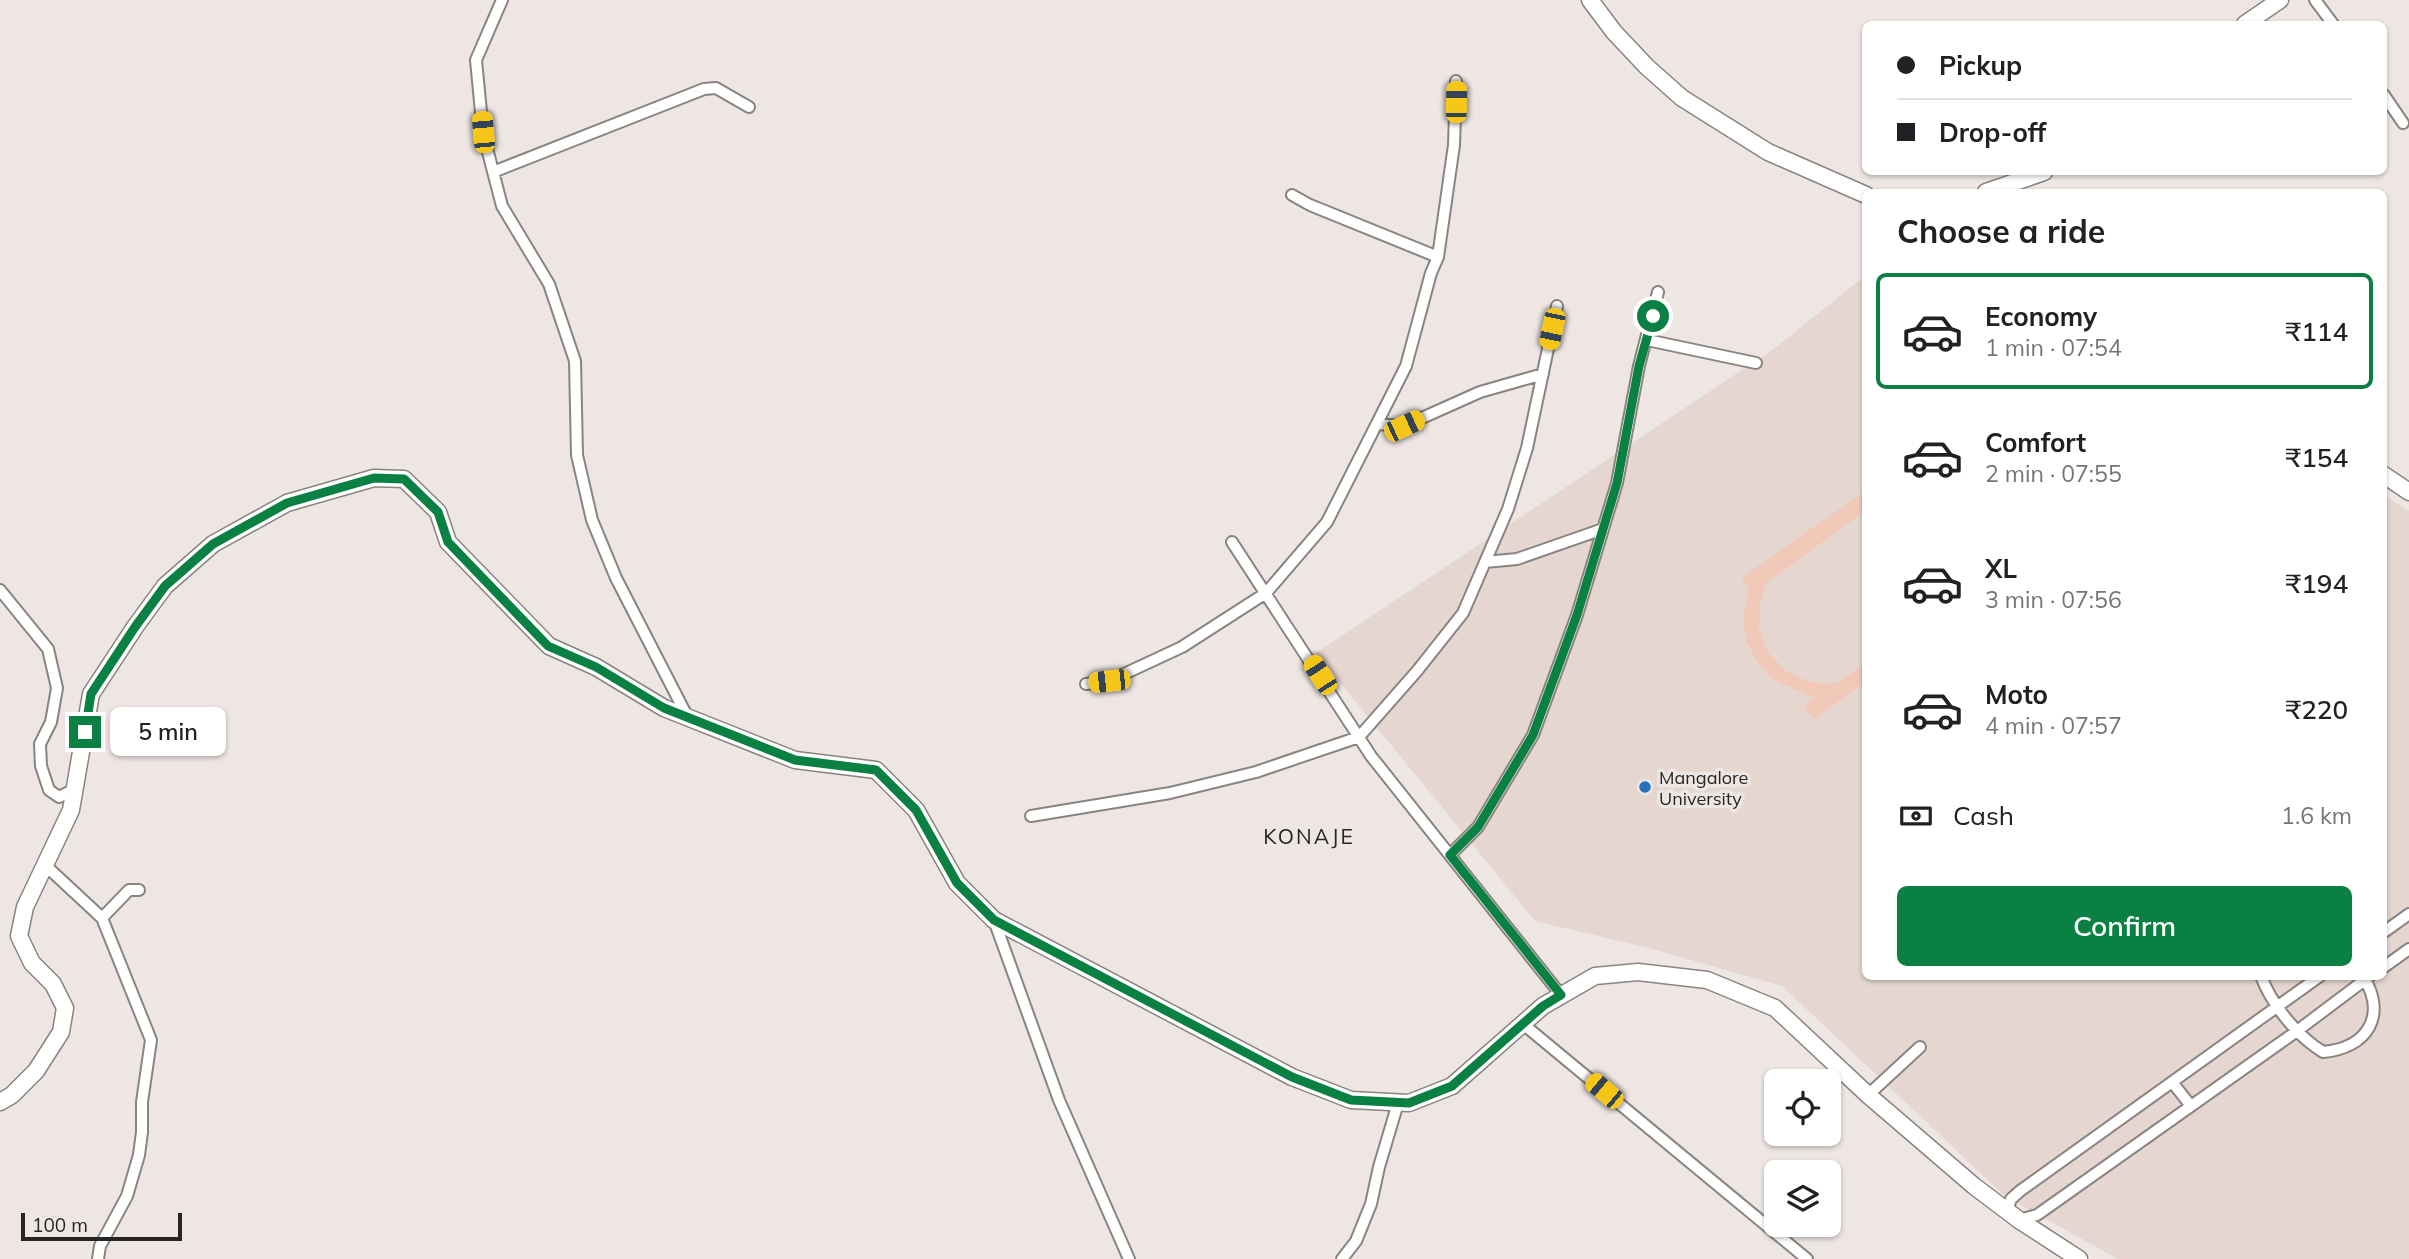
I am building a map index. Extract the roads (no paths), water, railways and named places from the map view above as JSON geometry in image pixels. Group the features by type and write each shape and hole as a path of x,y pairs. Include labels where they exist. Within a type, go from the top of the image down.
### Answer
{"main road":[{"path":"1590,0 1630,50 1682,98 1768,152 1862,193"},
{"path":"2249,21 2280,0"},
{"path":"1995,189 2035,175"},
{"path":"2387,477 2409,492"},
{"path":"0,1102 12,1095 36,1071 61,1032 65,1008 53,984 32,963 19,936 24,907 71,810 91,694 165,586 213,544 287,503 374,478 404,479 438,512 448,542 548,646 596,667 664,708 795,760 876,770 916,810 957,883 994,920 1292,1077 1351,1100 1409,1103 1452,1086 1543,1006 1595,975 1639,972 1707,980 1775,1008 1868,1095 1974,1186 2079,1259"}],"street":[{"path":"502,0 476,60 483,132 493,172 502,206 549,284 575,361 577,455 592,520 616,578 688,718"},
{"path":"2315,0 2331,21"},
{"path":"1086,684 1109,681 1182,647 1266,593 1327,522 1406,366 1431,273 1438,257 1454,145 1456,81"},
{"path":"493,172 704,89 716,88 749,107"},
{"path":"2387,99 2403,123"},
{"path":"1292,195 1310,205 1438,257"},
{"path":"1450,855 1478,827 1533,735 1577,615 1617,483 1639,366 1658,292"},
{"path":"1031,816 1170,793 1244,775 1359,737 1417,671 1463,612 1508,509 1527,447 1557,306"},
{"path":"1647,340 1756,363"},
{"path":"1377,425 1404,426 1480,392 1542,374"},
{"path":"1485,562 1517,559 1603,529"},
{"path":"1232,542 1371,756 1561,995"},
{"path":"0,590 48,649 56,678 57,688 51,722 40,744 41,766 49,790 59,797 75,789"},
{"path":"45,865 102,918 151,1040 142,1102 139,1155 127,1196 100,1246 98,1259"},
{"path":"102,918 129,890 139,890"},
{"path":"2387,930 2409,914"},
{"path":"994,920 1059,1100 1129,1259"},
{"path":"2387,965 2409,949"},
{"path":"2263,980 2297,1031 2323,1052 2353,1045 2368,1031 2375,1013 2367,980"},
{"path":"2315,980 2020,1191 2011,1199 2013,1215 2037,1215 2297,1031 2363,980"},
{"path":"1523,1024 1807,1259"},
{"path":"1868,1095 1920,1047"},
{"path":"2172,1082 2191,1106"},
{"path":"1342,1259 1356,1241 1371,1204 1398,1103"}],"place":[{"name":"Mangalore University","path":"1645,787"}],"district":[{"name":"KONAJE","path":"1309,836"}]}
